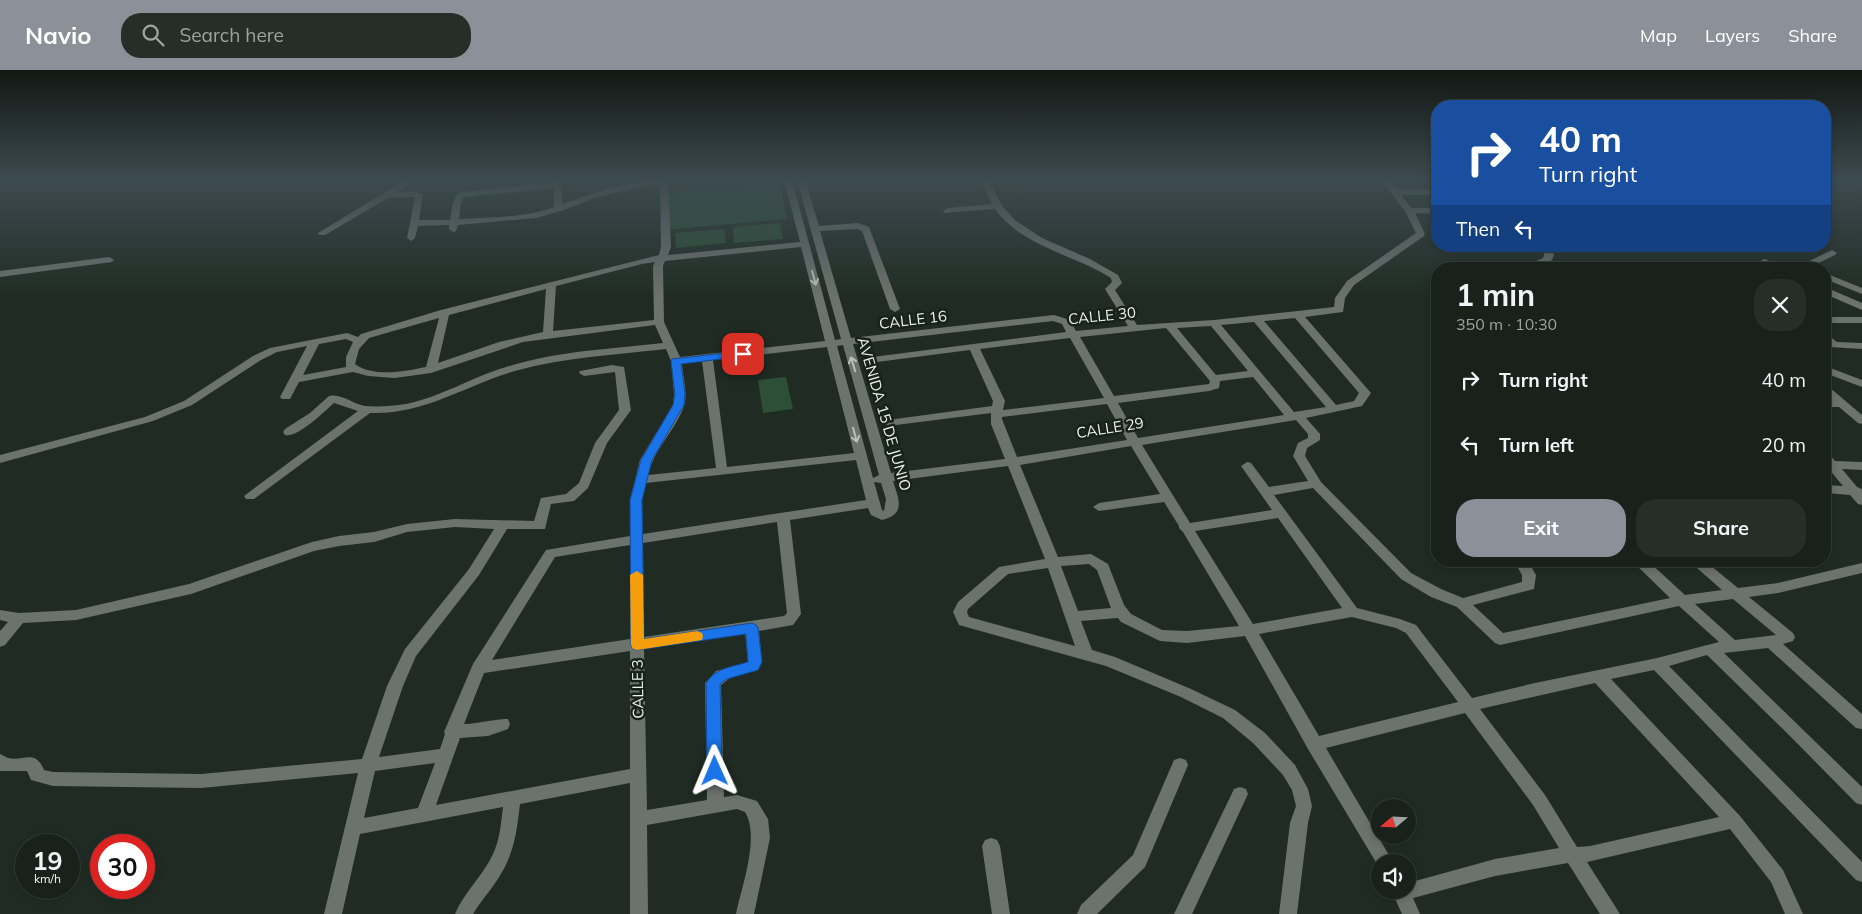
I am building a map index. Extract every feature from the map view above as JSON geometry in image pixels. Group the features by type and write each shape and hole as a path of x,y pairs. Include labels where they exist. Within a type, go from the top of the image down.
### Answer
{"street":[{"path":"322,233 346,219"},
{"path":"411,238 415,219"},
{"path":"453,226 454,219"},
{"path":"414,223 453,226 503,219"},
{"name":"CALLE 3","path":"639,914 636,500 640,480 652,449 670,423 679,405 680,394 676,361 659,322 658,266 666,247 665,219"},
{"name":"AVENIDA 15 DE JUNIO","path":"798,219 873,503 876,512 882,516 892,510 892,499 813,219"},
{"path":"1011,219 1033,235 1115,277 1117,282 1110,289 1134,328"},
{"name":"CALLE 30","path":"869,360 1074,334 1169,325 1214,323 1339,310 1340,298 1350,283 1421,234 1414,219"},
{"path":"816,229 858,226 866,229 895,309"},
{"path":"354,370 350,365 350,360 358,341 369,334 445,312 629,264 662,258 805,244"},
{"path":"1812,262 1832,253"},
{"path":"0,274 109,260"},
{"path":"1831,278 1862,291"},
{"path":"548,336 551,284"},
{"path":"1831,292 1862,307"},
{"path":"1831,295 1837,295"},
{"path":"432,370 445,312"},
{"name":"CALLE 29","path":"868,480 1012,462 1134,440 1295,416 1358,404 1365,393 1297,314"},
{"name":"CALLE 16","path":"676,361 1054,318 1064,320 1074,334"},
{"path":"1256,318 1333,408"},
{"path":"1831,320 1862,320"},
{"path":"296,379 354,370 400,375 432,370 519,340 659,322"},
{"path":"1214,323 1256,373 1314,434 1314,440 1302,446 1299,456 1316,484 1406,576 1436,594 1462,604 1500,638 1684,600 1778,588 1862,568"},
{"path":"888,423 1112,400 1209,388 1216,384 1169,325"},
{"path":"1074,334 1167,497 1249,630 1379,854"},
{"path":"0,460 167,413 188,404 268,352 347,336 358,341"},
{"path":"286,397 316,341"},
{"path":"1831,342 1834,345 1862,346"},
{"path":"289,432 314,415 333,398 368,409 395,408 440,397 511,368 669,346"},
{"path":"973,346 999,401 997,424 1053,562 1086,655"},
{"path":"708,358 722,471"},
{"path":"0,615 19,618 76,615 191,589 312,547 374,537 407,528 454,523 540,526 545,501 570,498 584,485 601,443 622,417 625,410 620,370 612,368 584,373"},
{"path":"1831,371 1862,384"},
{"path":"1213,378 1256,373"},
{"path":"1831,394 1862,421"},
{"path":"1831,404 1842,403"},
{"path":"250,496 368,409"},
{"path":"640,480 861,456"},
{"path":"1831,462 1862,466"},
{"path":"1831,465 1857,491 1862,501"},
{"path":"1247,466 1352,612"},
{"path":"1266,492 1316,484"},
{"path":"1831,489 1857,491"},
{"path":"1099,507 1167,497"},
{"path":"424,815 434,792 452,732 478,668 551,553 873,503"},
{"path":"1186,528 1281,514"},
{"path":"478,668 788,622 794,614 783,517"},
{"path":"333,914 368,765 395,686 410,653 474,572 502,526"},
{"path":"1288,914 1299,823 1304,806 1300,789 1289,770 1259,738 1229,714 1186,693 1118,665 964,621 960,612 963,606 999,573 1010,568 1080,558 1091,559 1103,567 1126,618 1160,635 1187,637 1249,630 1352,612 1400,624 1411,629 1466,705 1539,800 1571,854 1611,914"},
{"path":"1462,604 1529,585 1529,575 1524,567"},
{"path":"1646,567 1732,646"},
{"path":"1314,744 1535,688 1657,664 1710,649 1771,642 1788,636 1703,567"},
{"path":"1073,617 1122,612"},
{"path":"0,642 19,618"},
{"path":"716,806 713,684 716,678 723,674 753,666 755,662 752,628"},
{"path":"1771,642 1862,723"},
{"path":"1710,649 1862,798"},
{"path":"1657,664 1862,874"},
{"path":"1598,676 1734,822 1777,876 1794,914"},
{"path":"452,732 488,729 502,724"},
{"path":"0,761 4,765 31,764 36,769 37,775 53,779 201,781 368,765 444,755"},
{"path":"1086,914 1139,862 1180,765"},
{"path":"353,828 639,774"},
{"path":"1183,914 1240,794"},
{"path":"464,914 469,902 496,868 504,850 512,799"},
{"path":"639,819 737,802 751,806 759,819 762,838 745,914"},
{"path":"1416,888 1526,860 1571,854 1590,854 1734,822"},
{"path":"991,846 1001,914"},
{"path":"1404,899 1411,914"}],"green space":[{"path":"666,219 783,219 666,230"},
{"path":"780,223 783,239 734,243 733,227"},
{"path":"724,229 726,243 676,248 675,233"},
{"path":"786,377 793,409 763,413 758,380"}],"slow traffic":[{"path":"637,575 637,645 697,636"}],"route":[{"path":"715,771 713,684 716,678 723,674 753,666 755,662 752,628 637,645 636,500 646,460 670,423 679,405 680,394 676,361 743,354"}]}
